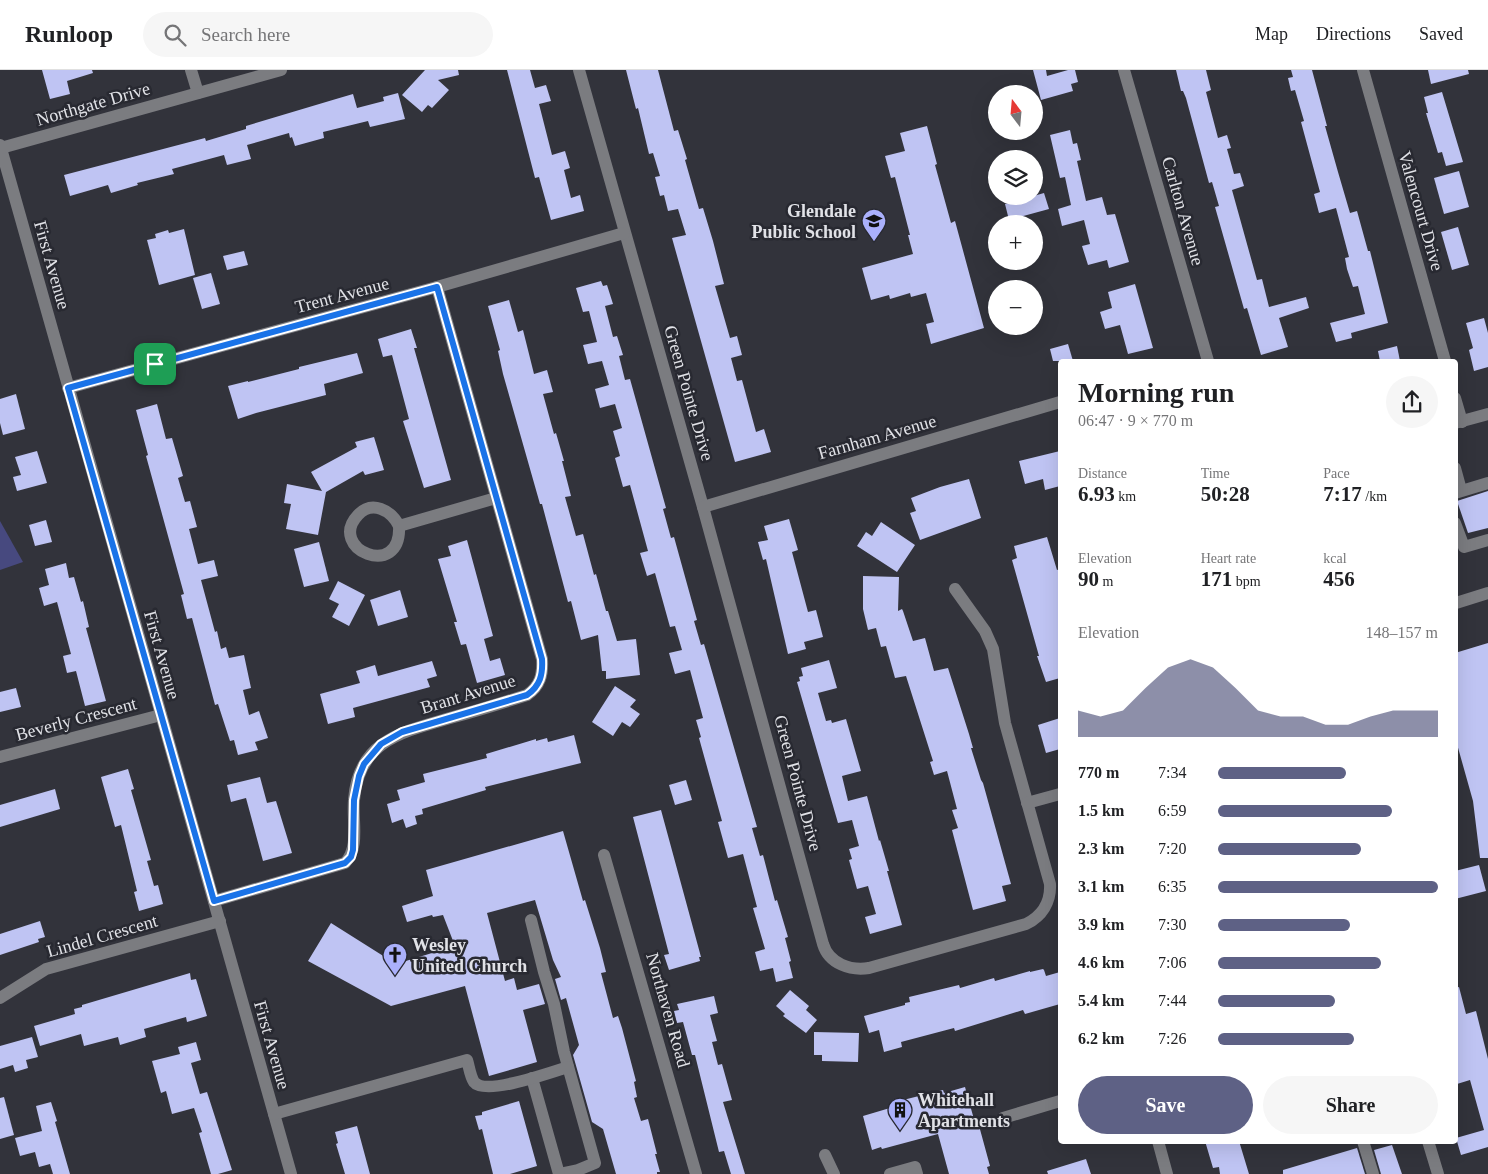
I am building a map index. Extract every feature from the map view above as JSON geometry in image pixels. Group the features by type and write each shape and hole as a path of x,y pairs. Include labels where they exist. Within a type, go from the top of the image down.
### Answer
{"street":[{"path":"192,70 198,94"},
{"name":"Northgate Drive","path":"0,147 281,70"},
{"name":"Green Pointe Drive","path":"579,70 703,507 823,944 833,960 850,968 869,968 1026,924 1037,917 1049,900 1050,884 1005,722 993,649 985,631 955,589"},
{"name":"Carlton Avenue","path":"1124,70 1204,359"},
{"name":"Valencourt Drive","path":"1363,70 1443,359"},
{"name":"First Avenue","path":"0,147 291,1174"},
{"name":"Trent Avenue","path":"68,388 437,287 624,233"},
{"name":"Brant Avenue","path":"214,901 345,863 351,857 353,850 354,800 359,776 364,764 381,744 402,732 527,695 537,687 542,674 542,659 437,287"},
{"name":"Farnham Avenue","path":"703,507 1058,403"},
{"path":"1458,423 1488,415"},
{"path":"1458,492 1488,483"},
{"path":"399,526 496,498"},
{"path":"1458,530 1464,547 1488,540"},
{"path":"1458,602 1488,593"},
{"name":"Beverly Crescent","path":"0,757 160,715"},
{"path":"1027,803 1058,795"},
{"name":"Northaven Road","path":"604,855 696,1174"},
{"path":"531,920 554,1004 568,1067 595,1163 578,1170 559,1174 532,1078"},
{"name":"Lindel Crescent","path":"0,998 46,969 220,921"},
{"path":"274,1114 467,1060 474,1082 482,1087 495,1087 568,1067"},
{"path":"1003,1118 1058,1102"},
{"path":"1159,1144 1167,1174"},
{"path":"1364,1144 1373,1174"},
{"path":"1429,1144 1438,1174"},
{"path":"825,1155 834,1174"},
{"path":"890,1174 915,1167 917,1174"}],"shaded area":[{"path":"0,521 23,562 0,570"}],"building":[{"path":"42,70 92,70 93,73 67,81 70,94 50,99"},
{"path":"425,70 458,70 459,75 438,80 449,90 432,108 428,105 422,112 402,95"},
{"path":"507,70 530,70 535,88 546,85 551,101 539,104 552,155 565,151 570,168 564,170 571,198 580,195 584,211 551,220 539,177 535,178"},
{"path":"626,70 658,70 674,131 678,130 699,209 703,208 724,284 715,286 730,338 737,336 742,355 731,358 737,381 742,380 756,432 764,429 771,452 735,462 672,238 686,235 678,209 668,211 664,195 660,196 655,177 660,176 653,153 649,154 638,108 636,109"},
{"path":"1033,70 1046,70 1047,76 1075,70 1078,82 1071,84 1073,91 1043,99 1043,85 1037,85"},
{"path":"1176,70 1206,70 1211,90 1206,92 1218,138 1227,135 1231,148 1227,149 1234,174 1240,173 1244,186 1232,190 1257,280 1262,279 1269,307 1306,297 1309,308 1279,318 1288,347 1261,355 1247,308 1244,309 1215,207 1219,206 1212,182 1209,183 1186,98 1183,91 1181,91"},
{"path":"1291,70 1312,70 1327,126 1325,126 1350,213 1357,211 1368,251 1370,251 1388,323 1351,333 1352,338 1336,342 1330,323 1365,314 1358,286 1353,287 1347,269 1345,258 1349,257 1336,208 1319,213 1314,194 1320,192 1301,122 1304,121 1295,90 1291,91 1288,78 1293,77"},
{"path":"1428,70 1468,70 1469,74 1431,84"},
{"path":"1442,92 1463,162 1446,166 1442,152 1438,153 1426,113 1428,113 1424,97"},
{"path":"398,93 405,119 370,127 368,121 323,132 324,138 295,146 289,133 247,145 251,159 227,165 224,155 172,169 174,174 137,183 138,185 111,193 108,185 70,196 64,175 205,138 206,141 246,129 246,126 353,94 357,108 384,101 383,97"},
{"path":"927,126 937,164 935,165 951,223 955,221 984,328 931,344 926,324 934,322 926,293 911,297 910,293 890,299 889,295 871,300 862,268 913,254 895,177 891,178 885,156 905,151 900,133"},
{"path":"1070,130 1073,144 1077,143 1081,160 1077,161 1086,201 1102,197 1107,215 1115,214 1129,262 1109,268 1107,260 1088,265 1082,246 1090,244 1084,220 1062,226 1058,209 1071,205 1065,177 1060,178 1050,135"},
{"path":"1459,171 1469,207 1444,214 1434,178"},
{"path":"1043,193 1049,209 1027,215 1008,215 1005,205 1043,205"},
{"path":"1458,227 1469,265 1452,270 1441,232"},
{"path":"184,229 195,275 159,285 147,240 156,238 155,234 168,230 169,233"},
{"path":"244,251 248,265 227,270 223,256"},
{"path":"211,273 220,304 202,309 193,278"},
{"path":"601,281 603,286 607,285 613,304 605,306 613,337 617,336 623,355 619,356 625,380 630,379 666,508 663,509 671,538 674,537 697,620 694,621 701,645 704,644 757,827 752,828 760,856 763,855 775,901 777,900 788,937 785,938 793,978 776,982 773,968 760,971 755,952 765,949 753,908 757,907 743,854 728,858 718,822 722,821 699,738 701,737 696,720 703,718 690,670 675,674 669,653 682,650 675,626 670,627 655,573 647,576 640,553 648,551 630,485 623,487 615,458 620,456 613,431 622,428 615,404 600,408 595,389 609,385 602,361 588,364 583,345 597,342 589,311 583,312 576,288"},
{"path":"1135,284 1153,348 1128,354 1120,325 1105,329 1100,312 1112,308 1108,292"},
{"path":"509,300 518,332 523,330 534,374 547,370 553,392 543,394 564,461 562,461 571,496 565,497 576,536 583,534 594,575 596,574 606,611 608,611 617,641 636,639 640,675 606,679 606,671 602,671 598,635 581,640 571,601 568,602 542,504 540,504 503,374 498,351 500,350 488,306"},
{"path":"1484,318 1488,333 1488,367 1474,371 1469,350 1473,348 1466,323"},
{"path":"411,329 417,348 414,348 451,480 424,488 403,421 409,419 392,355 383,357 378,339"},
{"path":"1068,344 1072,359 1053,361 1050,349"},
{"path":"1397,346 1400,359 1380,359 1378,351"},
{"path":"357,353 363,373 324,384 326,395 238,419 228,386"},
{"path":"16,394 25,429 3,435 0,423 0,399"},
{"path":"157,404 166,439 172,438 183,476 178,478 185,502 190,501 197,527 189,529 198,564 214,560 218,576 201,580 215,632 217,631 221,649 226,647 229,658 244,655 251,688 243,690 249,715 259,711 268,738 255,742 258,750 238,755 234,740 230,741 218,704 215,705 192,618 187,619 181,595 184,594 146,456 148,455 136,410"},
{"path":"374,437 384,470 365,475 363,471 326,492 318,535 286,529 291,504 284,503 287,484 322,491 311,472 357,447 355,442"},
{"path":"37,451 47,483 17,491 13,477 21,475 15,457"},
{"path":"1058,451 1058,487 1045,490 1043,479 1025,484 1019,461"},
{"path":"969,479 981,518 920,540 910,513 916,511 911,498"},
{"path":"1488,491 1488,528 1468,533 1458,501"},
{"path":"789,519 798,550 792,552 808,612 816,610 823,637 804,642 806,649 788,654 766,559 763,560 758,542 768,540 764,526"},
{"path":"46,520 52,542 35,546 29,525"},
{"path":"881,522 915,545 897,572 857,546 866,532 872,536"},
{"path":"1047,537 1058,570 1058,679 1046,682 1037,656 1039,656 1012,560 1017,558 1014,546"},
{"path":"467,540 493,636 484,639 490,661 500,658 505,675 477,683 466,644 461,645 454,622 457,622 438,559 451,556 448,546"},
{"path":"319,542 329,581 304,587 294,549"},
{"path":"66,563 69,578 74,577 81,602 83,601 89,627 86,628 106,701 85,706 76,671 67,673 63,656 71,654 57,602 44,606 39,588 49,585 45,569"},
{"path":"863,576 899,577 898,611 902,609 913,641 925,638 934,671 948,668 969,734 973,748 971,748 983,783 1011,884 1002,886 1006,901 973,910 952,830 958,828 952,810 957,809 947,771 934,775 930,762 933,761 906,676 895,678 886,646 881,647 876,628 868,630 863,609"},
{"path":"338,581 365,595 349,626 332,617 339,604 329,599"},
{"path":"400,590 408,617 378,626 370,600"},
{"path":"1488,643 1488,858 1480,858 1473,801 1458,748 1458,652"},
{"path":"829,660 837,688 818,693 826,721 831,720 832,723 846,719 861,771 842,776 848,801 867,796 889,871 887,871 902,925 870,934 865,917 876,914 868,886 857,889 849,860 852,859 849,849 859,846 852,820 838,823 797,682 800,681 799,677 803,676 801,668"},
{"path":"432,661 437,676 427,679 430,687 353,708 355,717 328,724 320,694 360,683 356,671 375,665 378,676"},
{"path":"615,686 636,700 630,707 640,714 630,727 622,722 613,736 592,722"},
{"path":"16,688 21,707 0,712 0,692"},
{"path":"1058,719 1058,750 1046,753 1038,725"},
{"path":"574,735 581,763 485,787 486,790 422,809 423,814 415,816 417,824 406,828 403,819 392,823 387,804 400,800 397,790 425,782 423,774 487,758 486,754 536,739 536,741 547,738 548,742"},
{"path":"128,769 134,789 131,790 151,860 147,861 154,886 158,885 163,904 139,911 134,892 137,891 121,825 115,827 101,777"},
{"path":"260,777 267,803 276,801 292,853 263,861 246,798 231,802 227,785"},
{"path":"686,780 692,800 675,805 669,785"},
{"path":"55,789 60,809 0,827 0,805"},
{"path":"661,810 701,957 699,957 700,961 669,970 664,955 669,954 633,817"},
{"path":"563,831 583,901 585,900 600,948 606,972 601,973 613,1018 618,1016 622,1028 636,1081 634,1082 637,1097 634,1098 641,1121 648,1119 660,1172 657,1172 657,1174 616,1174 603,1129 592,1122 573,1055 579,1045 566,998 561,1000 555,979 561,977 553,960 535,900 487,913 505,981 514,978 517,990 539,984 545,1004 523,1010 537,1062 489,1076 465,986 391,1006 308,961 331,923 396,964 455,946 443,915 433,917 432,915 407,922 402,906 433,896 426,870"},
{"path":"1479,865 1486,891 1458,898 1458,870"},
{"path":"40,921 45,937 38,939 39,942 0,955 0,934"},
{"path":"1043,969 1046,976 1058,973 1058,1005 1025,1014 1023,1010 955,1031 954,1028 901,1042 902,1047 884,1052 879,1030 869,1033 864,1016 905,1005 905,1003 910,1002 909,997 959,985 960,988 994,978 995,981"},
{"path":"190,973 191,980 196,979 207,1016 187,1022 186,1017 144,1029 146,1037 120,1045 118,1037 84,1046 81,1034 40,1046 34,1026 75,1014 74,1009 82,1007 82,1005"},
{"path":"1458,987 1466,1014 1476,1011 1488,1059 1488,1147 1461,1155 1458,1137 1484,1130 1470,1080 1458,1084"},
{"path":"790,990 809,1006 806,1010 817,1020 806,1033 783,1016 785,1014 776,1006"},
{"path":"714,996 718,1013 710,1015 717,1041 712,1042 718,1065 722,1064 732,1100 723,1102 745,1174 731,1174 724,1151 719,1152 695,1055 692,1055 683,1022 677,1023 674,1011 679,1010 677,1004"},
{"path":"814,1032 859,1033 858,1062 822,1061 822,1055 814,1055"},
{"path":"32,1037 38,1057 26,1060 28,1068 15,1072 13,1065 0,1069 0,1046"},
{"path":"196,1042 201,1060 191,1063 200,1094 207,1092 232,1170 218,1174 211,1174 199,1133 202,1132 194,1108 172,1114 166,1091 161,1093 152,1061 180,1054 178,1047"},
{"name":"Whitehall Apartments","path":"965,1087 975,1123 978,1122 990,1166 987,1167 989,1174 949,1174 938,1134 872,1150 863,1116 900,1105 899,1101 943,1090 944,1093"},
{"path":"4,1097 14,1135 0,1139 0,1098"},
{"path":"519,1101 537,1166 510,1174 493,1174 482,1129 479,1130 475,1116 482,1115 482,1112"},
{"path":"51,1102 70,1174 53,1174 50,1164 39,1167 35,1152 20,1156 15,1138 42,1131 36,1106"},
{"path":"357,1126 370,1174 345,1174 336,1144 338,1143 335,1132"},
{"path":"1206,1144 1240,1144 1249,1174 1220,1174 1219,1167 1213,1168"},
{"path":"1392,1145 1402,1174 1381,1174 1374,1150"},
{"path":"1357,1148 1365,1174 1283,1174 1283,1170"},
{"path":"1086,1159 1091,1174 1048,1174 1047,1171"}],"place":[{"name":"Glendale Public School","path":"874,242"},
{"name":"Wesley United Church","path":"395,976"},
{"name":"Whitehall Apartments","path":"900,1131"}],"route":[{"path":"437,287 543,667 537,687 527,695 402,732 381,744 371,753 364,764 355,788 354,844 351,857 345,863 214,901 68,388 155,364 437,287"}]}
